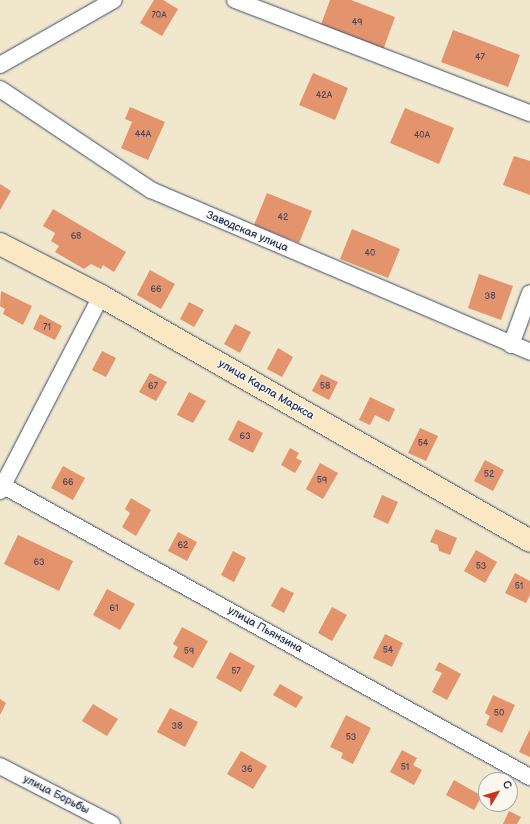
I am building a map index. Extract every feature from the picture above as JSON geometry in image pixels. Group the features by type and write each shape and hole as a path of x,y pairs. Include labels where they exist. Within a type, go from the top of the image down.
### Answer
{"street":[{"path":"0,65 114,0"},
{"path":"235,0 530,113"},
{"name":"Заводская улица","path":"0,89 151,190 530,352"},
{"name":"улица Карла Маркса","path":"0,244 101,296 530,541"},
{"path":"511,345 530,293"},
{"path":"1,487 101,296"},
{"name":"улица Пьянзина","path":"1,487 530,777"},
{"name":"улица Борьбы","path":"0,766 112,824"}],"building":[{"path":"154,0 163,0 178,9 162,36 140,23"},
{"path":"330,0 351,0 395,17 382,53 319,30"},
{"path":"453,30 520,55 508,87 441,62"},
{"path":"313,73 348,88 335,120 299,105"},
{"path":"130,107 165,122 148,160 121,148 132,122 125,119"},
{"path":"405,108 454,128 439,164 390,143"},
{"path":"514,156 530,161 530,195 503,185"},
{"path":"0,184 11,191 0,210"},
{"path":"267,193 312,211 299,243 254,225"},
{"path":"53,209 126,252 114,272 103,265 101,269 91,264 84,269 55,252 59,246 51,241 55,233 43,226"},
{"path":"352,229 400,249 388,278 340,259"},
{"path":"150,270 175,284 161,309 137,295"},
{"path":"479,274 513,286 501,320 468,308"},
{"path":"1,291 32,306 23,325 3,314 5,309 0,306"},
{"path":"189,302 204,310 194,327 180,319"},
{"path":"40,314 62,326 55,340 33,329"},
{"path":"235,324 251,332 240,353 224,344"},
{"path":"278,348 293,357 282,377 267,369"},
{"path":"102,351 116,358 106,377 92,370"},
{"path":"150,373 167,382 156,401 139,392"},
{"path":"321,374 338,382 329,400 312,391"},
{"path":"189,392 206,401 193,423 177,415"},
{"path":"370,397 395,409 389,422 375,415 370,425 359,420"},
{"path":"238,420 263,433 253,453 228,440"},
{"path":"420,428 438,436 426,461 408,453"},
{"path":"290,448 299,453 296,458 302,461 295,473 281,465"},
{"path":"485,460 504,470 493,491 474,481"},
{"path":"320,463 338,473 323,499 306,489"},
{"path":"63,466 85,478 73,500 51,488"},
{"path":"382,495 398,502 388,524 373,517"},
{"path":"131,498 151,510 136,536 122,527 130,513 125,509"},
{"path":"436,529 457,538 450,555 439,551 438,545 430,542"},
{"path":"178,532 197,542 187,561 168,551"},
{"path":"18,535 73,561 59,591 4,564"},
{"path":"476,550 497,562 485,583 464,571"},
{"path":"233,551 246,558 234,582 221,575"},
{"path":"515,573 530,581 530,595 526,603 505,593"},
{"path":"281,587 294,593 284,613 271,606"},
{"path":"107,589 135,604 120,630 93,615"},
{"path":"332,607 347,615 332,641 318,633"},
{"path":"182,627 208,641 193,668 173,657 178,647 173,644"},
{"path":"385,634 403,643 392,667 373,658"},
{"path":"230,652 255,666 241,692 216,678"},
{"path":"439,662 461,674 447,700 432,692 442,673 435,670"},
{"path":"280,684 303,697 296,708 273,695"},
{"path":"493,695 515,705 502,733 486,725 490,716 485,713"},
{"path":"0,699 6,703 0,715"},
{"path":"93,704 118,719 107,736 82,721"},
{"path":"170,708 198,722 185,747 157,732"},
{"path":"346,715 371,728 353,764 341,758 343,753 330,747"},
{"path":"530,729 530,757 519,752"},
{"path":"402,750 417,758 413,765 422,770 414,785 390,772"},
{"path":"241,751 267,766 253,789 227,774"},
{"path":"454,780 478,794 478,803 474,810 446,795"},
{"path":"509,812 521,817 517,824 503,824"}]}
